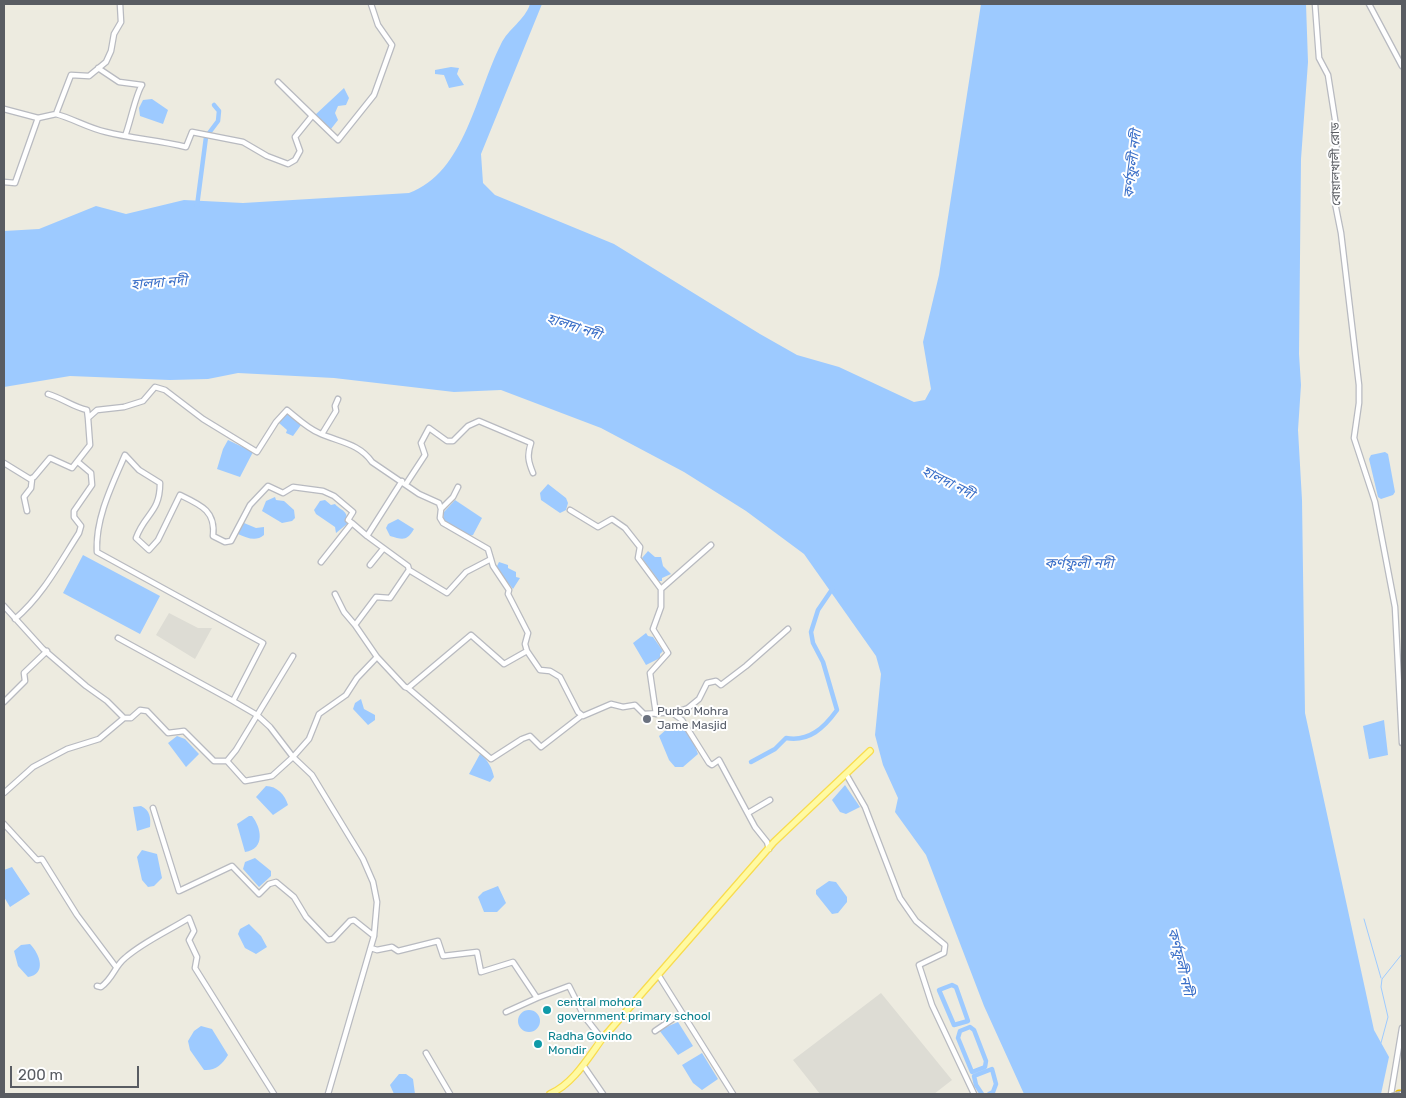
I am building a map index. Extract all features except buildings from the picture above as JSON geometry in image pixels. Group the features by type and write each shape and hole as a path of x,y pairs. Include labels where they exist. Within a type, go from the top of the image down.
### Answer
{"main road":[{"path":"550,1094 560,1090 583,1065 602,1039 769,849 870,751"}],"street":[{"path":"56,114 71,75 89,76 106,62 111,51 114,34 121,22 120,4"},
{"path":"312,116 291,96 278,82 338,140 374,95 392,46 378,25 371,4"},
{"name":"বোয়ালখালী রোড","path":"1314,4 1318,58 1328,75 1337,132 1334,198 1341,233 1359,385 1359,403 1354,438 1375,502 1395,607 1402,743"},
{"path":"1369,4 1402,66"},
{"path":"98,68 119,82 142,85 137,92 135,107 125,136"},
{"path":"4,109 38,118 56,114 72,118 84,126 125,136 186,147 192,132 218,136 243,142 267,156 288,164 295,160 300,151 295,137 312,116"},
{"path":"4,182 15,183 38,118"},
{"path":"88,418 96,410 124,407 143,401 155,387 165,390 203,419 257,452 276,422 287,410 322,434 363,451 372,462 419,494 439,503 441,509 440,518 443,523 488,549 498,575 509,590 508,594 528,633 525,644 527,651 540,670 550,671 560,677 581,716"},
{"path":"27,511 24,497 31,488 32,479 50,458 67,468 72,468 90,445 87,410 76,408 65,399 48,394"},
{"path":"322,434 336,411 335,406 338,400"},
{"path":"367,536 425,455 421,443 429,428 446,441 453,441 468,426 482,421 531,443 528,462 533,473"},
{"path":"232,701 263,643 97,552 96,534 112,486 125,455 139,470 160,483 158,503 142,523 136,538 149,550 161,534 180,495 206,509 214,523 213,536 225,542 231,541 250,505 268,486 283,493 294,487 323,491 334,496 353,512 348,520 352,524 408,566 409,570 447,593 466,572 491,558"},
{"path":"15,619 32,604 45,588 79,533 81,526 74,517 74,511 92,485 91,473 78,462"},
{"path":"4,463 32,479"},
{"path":"441,509 453,498 458,487"},
{"path":"570,510 598,527 612,519 625,528 640,547 638,558 661,588 661,607 653,629 668,653 650,673 656,714"},
{"path":"322,562 352,524"},
{"path":"661,588 711,545"},
{"path":"370,564 383,549"},
{"path":"354,625 376,597 390,598 409,570"},
{"path":"335,594 344,612 377,657 401,683 492,759 522,739 530,736 541,747 581,716 586,716 611,704 622,707 632,705 644,714 682,711 693,705 707,683 716,681 721,685 727,682 788,629"},
{"path":"4,606 47,651 86,686 108,701 124,718"},
{"path":"408,688 469,636 473,636 504,664 527,651"},
{"path":"118,638 232,701 270,727 294,757 312,774 363,860 373,882 377,902 374,936 328,1094"},
{"path":"4,702 25,681 24,673 28,668 47,651"},
{"path":"227,761 293,656"},
{"path":"227,761 240,778 248,782 272,776 294,757 309,739 319,714 346,695 357,678 377,657"},
{"path":"4,793 33,768 67,749 99,739 124,718 131,718 140,710 147,711 168,733 184,731 214,761 227,761"},
{"path":"671,712 682,720 709,763 712,765 719,760 748,813 767,842 769,849"},
{"path":"846,774 865,807 900,898 916,921 945,945 944,953 919,965 932,1005 974,1094"},
{"path":"748,813 770,800"},
{"path":"153,808 179,891 232,866 259,894 269,884 276,882 294,897 306,917 328,940 333,939 350,921 354,920 374,936"},
{"path":"4,824 38,860 42,859 77,916 116,967"},
{"path":"97,986 101,987 112,978 116,967 133,952 189,918 194,931 189,940 197,957 195,968 274,1094"},
{"path":"371,948 377,950 392,947 398,951 438,941 443,956 477,952 481,972 513,962 537,998"},
{"path":"659,976 680,1014 732,1094"},
{"path":"506,1012 568,986 584,1016 602,1039"},
{"path":"655,1031 680,1014"},
{"path":"1391,1094 1402,1028"},
{"path":"426,1054 450,1094"},
{"path":"583,1065 604,1094"}],"shaded area":[{"path":"169,613 198,628 212,628 195,659 156,635"},
{"path":"881,993 952,1080 934,1094 820,1094 793,1060"}],"water":[{"name":"কর্ণফুলী নদী","path":"530,4 542,4 481,154 483,183 495,195 614,244 797,355 839,367 914,402 925,400 931,389 923,342 939,275 981,4 1306,4 1308,62 1301,159 1299,354 1301,385 1298,430 1302,500 1305,713 1374,1030 1389,1057 1381,1094 1024,1094 984,1006 926,855 895,812 898,798 883,765 875,735 881,674 876,656 804,554 746,511 684,472 601,428 501,390 454,392 334,378 238,373 208,379 170,380 70,376 4,387 4,231 39,229 96,206 126,214 184,200 243,203 409,193 428,183 443,168 456,150 467,129 501,44 528,10"},
{"path":"451,67 459,68 457,74 464,85 449,88 444,75 435,74 435,70"},
{"path":"344,88 349,98 346,105 338,106 335,113 338,120 331,129 315,115"},
{"path":"152,99 168,110 163,124 140,116 139,108 143,100"},
{"path":"287,413 301,425 293,436 286,433 287,430 279,423"},
{"path":"228,440 253,452 240,477 217,469"},
{"path":"1385,452 1388,454 1395,492 1393,495 1381,499 1378,497 1369,459 1371,455"},
{"path":"548,484 566,498 568,503 566,510 560,513 541,500 540,493"},
{"path":"275,497 276,500 284,501 294,510 295,518 292,521 282,523 262,511 266,501"},
{"path":"325,500 331,505 335,504 347,516 347,524 336,533 335,527 316,514 314,510 320,501"},
{"path":"455,500 482,518 473,535 470,536 443,521 444,512"},
{"path":"398,519 414,529 407,538 401,539 390,536 386,528 388,524"},
{"path":"244,523 256,528 264,527 264,535 255,539 238,534"},
{"path":"648,551 655,557 661,557 663,566 671,574 662,578 662,581 659,581 642,558"},
{"path":"83,555 160,596 140,634 63,593"},
{"path":"499,562 508,565 508,568 516,572 516,577 520,578 513,589 496,568"},
{"path":"646,633 648,636 653,637 663,651 660,654 660,658 646,665 633,643"},
{"path":"361,699 364,709 375,715 375,720 368,725 353,709 355,703"},
{"path":"1384,720 1388,755 1369,759 1363,726"},
{"path":"676,724 687,733 698,754 683,767 675,767 669,760 659,736"},
{"path":"177,736 185,739 199,754 186,767 168,743"},
{"path":"480,754 492,770 494,777 490,782 469,774"},
{"path":"845,785 860,807 846,814 840,812 832,800"},
{"path":"266,786 270,786 280,792 288,805 273,815 256,797"},
{"path":"141,806 149,815 150,827 137,831 133,807"},
{"path":"252,816 258,826 260,837 256,847 245,852 237,824"},
{"path":"142,850 157,854 162,878 154,886 148,887 142,880 137,857"},
{"path":"255,858 271,871 271,876 259,887 243,869 245,862"},
{"path":"12,867 30,894 10,907 4,897 4,870"},
{"path":"829,881 836,882 847,897 847,902 838,913 832,914 816,894 816,890"},
{"path":"498,886 506,903 497,912 484,912 478,897 483,892"},
{"path":"249,924 261,936 267,947 256,954 245,948 238,934 240,929"},
{"path":"30,944 37,953 40,968 34,975 28,977 18,966 14,951 21,945"},
{"path":"529,1010 537,1013 540,1021 537,1029 529,1032 521,1029 518,1021 521,1013"},
{"path":"678,1022 693,1046 678,1055 659,1030"},
{"path":"201,1026 212,1029 228,1055 221,1064 212,1069 204,1070 190,1050 188,1041 194,1031"},
{"path":"702,1053 718,1079 702,1090 693,1083 682,1065"},
{"path":"399,1074 406,1074 413,1079 415,1094 394,1094 390,1085"}],"waterway":[{"path":"197,206 206,137 218,121 219,111 214,105"},
{"path":"751,762 775,749 786,738 794,739 809,736 827,723 837,710 823,662 813,643 811,632 818,610 833,588"},
{"path":"1364,919 1381,978"},
{"path":"1381,1043 1388,1017 1381,987 1382,979 1402,954"},
{"path":"952,985 956,987 968,1021 954,1025 939,990 952,985"},
{"path":"970,1027 974,1030 986,1061 985,1067 972,1072 958,1038 960,1031 970,1027"},
{"path":"982,1094 976,1085 974,1076 992,1069 996,1084 993,1092 989,1094"}],"railway":[{"path":"1392,1094 1402,1092"}],"place":[{"name":"Purbo Mohra Jame Masjid","path":"647,719"},
{"name":"central mohora government primary school","path":"547,1010"},
{"name":"Radha Govindo Mondir","path":"538,1044"}],"water label":[{"name":"হালদা নদী","path":"159,283"},
{"name":"হালদা নদী","path":"574,327"},
{"name":"হালদা নদী","path":"948,483"}]}
